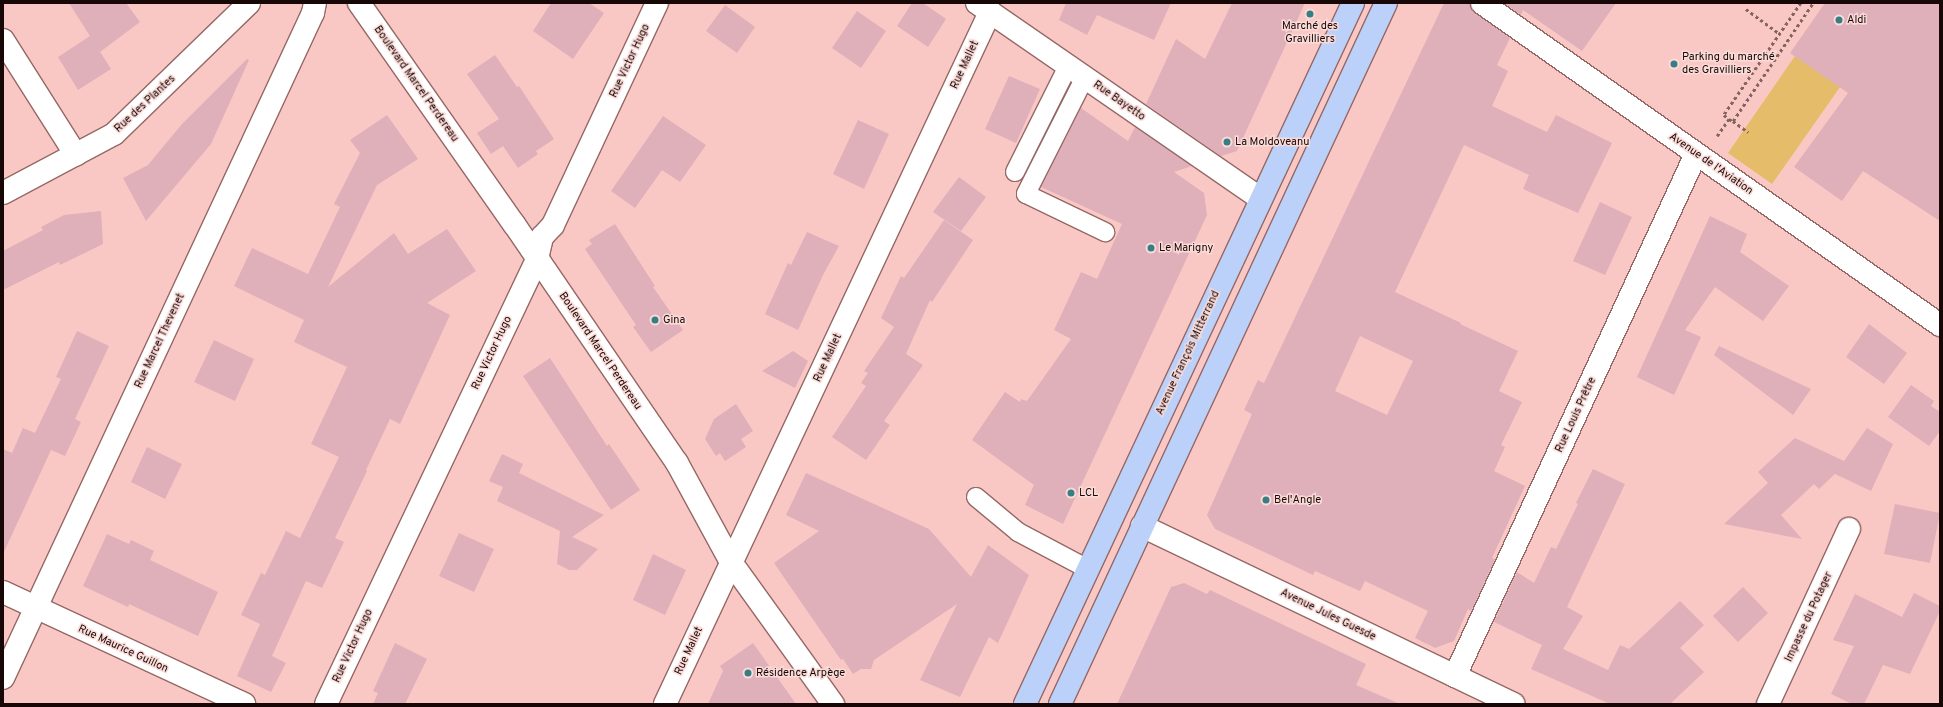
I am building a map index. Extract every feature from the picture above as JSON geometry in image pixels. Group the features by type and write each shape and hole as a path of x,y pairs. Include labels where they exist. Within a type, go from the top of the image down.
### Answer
{"main road":[{"name":"Avenue François Mitterrand","path":"1025,704 1260,198 1353,3"},
{"path":"1060,704 1386,3"}],"street":[{"name":"Rue des Plantes","path":"3,192 114,134 249,3"},
{"name":"Rue Marcel Thevenet","path":"3,678 310,20 316,3"},
{"name":"Boulevard Marcel Perdereau","path":"359,3 677,463 731,562 833,704"},
{"name":"Rue Victor Hugo","path":"326,704 537,259 542,237 553,225 657,3"},
{"name":"Avenue de l'Aviation","path":"1482,3 1940,325"},
{"name":"Rue Bayetto","path":"984,7 1260,198"},
{"name":"Rue Mallet","path":"665,704 984,7"},
{"path":"3,40 76,155"},
{"name":"Rue Louis Prêtre","path":"1455,676 1696,154"},
{"name":"Avenue Jules Guesde","path":"1142,526 1514,704"},
{"name":"Impasse du Potager","path":"1768,704 1849,529"},
{"name":"Rue Maurice Guillon","path":"3,592 244,704"}],"lane":[{"path":"1014,172 1076,71"},
{"path":"1076,71 1026,194 1104,232"},
{"path":"976,497 1018,532 1088,569"}],"path":[{"path":"1748,132 1724,115 1801,3"},
{"path":"1718,135 1731,120 1813,3"},
{"path":"1746,8 1780,34"}],"shaded area":[{"path":"1795,56 1840,87 1772,184 1728,153"}],"building":[{"path":"69,3 126,3 140,22 100,52"},
{"path":"551,3 589,3 604,13 573,59 533,31"},
{"path":"912,3 923,3 946,19 928,47 897,26"},
{"path":"1066,3 1171,3 1154,40 1097,15 1087,35 1059,20"},
{"path":"1232,3 1305,3 1237,151 1221,156 1146,104 1176,39 1205,59"},
{"path":"1444,3 1470,3 1471,9 1475,13 1510,38 1497,65 1508,71 1492,106 1547,132 1556,115 1612,143 1578,213 1523,189 1529,175 1464,145 1395,292 1518,351 1499,391 1522,402 1501,445 1505,447 1494,471 1525,486 1492,558 1495,559 1471,611 1468,609 1454,641 1435,648 1415,638 1428,611 1365,581 1360,591 1315,571 1313,575 1215,529 1207,515 1252,414 1244,410 1258,380 1264,383","holes":["1360,336 1413,361 1387,415 1335,391"]},
{"path":"1504,3 1616,3 1582,51 1523,10 1521,15"},
{"path":"1825,3 1940,3 1940,221 1863,171 1842,201 1794,167 1848,93 1790,53"},
{"path":"725,5 755,27 737,53 706,31"},
{"path":"857,11 886,31 861,68 832,48"},
{"path":"90,36 111,69 78,90 58,57"},
{"path":"495,55 517,87 519,86 554,139 536,151 538,154 518,168 503,146 491,154 477,133 499,119 467,74"},
{"path":"247,59 249,60 211,144 146,221 123,178 148,165 182,124"},
{"path":"1009,76 1040,89 1016,143 985,129"},
{"name":"Le Marigny","path":"1081,108 1128,141 1135,127 1192,166 1174,172 1204,193 1207,215 1063,524 1025,505 1034,485 972,440 1005,392 1020,402 1021,399 1027,401 1071,339 1054,330 1081,272 1097,279 1122,224 1041,187"},
{"path":"387,115 418,159 377,185 328,287 394,233 408,254 447,229 476,271 427,303 450,315 400,424 390,419 366,470 367,471 335,538 344,542 322,588 306,581 272,656 286,663 271,692 237,676 260,624 241,615 261,573 265,575 286,531 300,538 339,457 311,444 347,367 294,342 304,320 234,286 252,248 308,274 340,207 334,204 360,153 350,140"},
{"path":"663,116 706,145 680,182 662,170 635,208 611,191"},
{"path":"858,120 889,134 864,189 833,174"},
{"path":"959,177 986,197 961,231 933,212"},
{"path":"1600,202 1632,217 1605,275 1573,261"},
{"path":"101,211 103,244 60,265 59,262 3,290 3,251 43,230 41,227 64,215"},
{"path":"1710,216 1747,234 1740,252 1789,286 1763,321 1715,287 1685,330 1701,337 1674,395 1637,377"},
{"path":"944,220 973,240 932,302 930,300 906,354 923,365 884,421 890,425 866,460 832,437 866,386 861,383 868,373 864,371 894,327 881,318 901,276 904,278"},
{"path":"615,224 655,286 653,287 683,330 651,352 633,327 636,325 585,249 592,244 589,240"},
{"path":"807,232 839,246 823,275 798,330 765,314 788,263 791,265"},
{"path":"1869,324 1907,353 1884,384 1846,357"},
{"path":"77,331 109,346 75,419 81,422 65,456 51,450 3,554 3,449 12,453 23,428 35,433 61,379 56,377"},
{"path":"214,340 254,359 235,401 194,382"},
{"path":"1719,346 1811,389 1793,415 1714,355"},
{"path":"793,351 808,361 795,388 762,371"},
{"path":"550,358 607,446 609,444 640,490 611,510 523,376"},
{"path":"1911,385 1934,401 1931,406 1940,412 1940,431 1929,446 1888,417"},
{"path":"736,404 753,431 741,439 746,447 725,461 720,453 716,456 705,439 714,419"},
{"path":"1867,428 1893,444 1871,491 1835,474 1837,472 1819,489 1814,484 1781,515 1802,539 1724,524 1768,483 1758,472 1795,438 1844,461"},
{"path":"147,447 182,464 165,499 131,482"},
{"path":"502,454 523,464 519,473 604,515 572,537 598,549 577,570 569,570 557,564 560,531 497,501 503,487 489,481"},
{"path":"1593,469 1625,484 1567,607 1583,616 1563,649 1608,670 1620,645 1629,649 1680,601 1704,625 1680,648 1704,672 1670,704 1610,704 1531,669 1542,645 1494,622 1517,572 1534,583 1551,547 1556,549"},
{"path":"806,473 929,529 971,577 988,545 1029,575 998,643 989,637 960,697 920,680 957,604 874,660 871,669 861,669 853,674 843,659 841,660 774,563 819,531 786,515"},
{"path":"1895,504 1940,513 1930,563 1884,554"},
{"path":"459,533 494,549 474,592 439,576"},
{"path":"107,534 129,544 131,540 154,551 150,560 218,592 198,636 129,604 128,607 83,586"},
{"path":"653,554 686,570 665,615 633,600"},
{"path":"1184,583 1207,594 1210,590 1366,664 1356,685 1400,704 1117,704 1171,587"},
{"path":"1743,587 1768,613 1738,642 1713,616"},
{"path":"1914,593 1940,606 1940,611 1910,674 1883,665 1864,704 1852,704 1831,694 1854,646 1833,640 1855,594 1902,617"},
{"path":"395,643 427,659 405,704 373,704 378,693 373,691"},
{"name":"Résidence Arpège","path":"753,643 796,704 708,704 723,671 720,666"}],"place":[{"name":"Marché des Gravilliers","path":"1310,14"},
{"name":"Aldi","path":"1839,20"},
{"name":"Parking du marché des Gravilliers","path":"1674,64"},
{"name":"La Moldoveanu","path":"1227,142"},
{"name":"Le Marigny","path":"1151,248"},
{"name":"Gina","path":"655,320"},
{"name":"LCL","path":"1071,493"},
{"name":"Bel'Angle","path":"1266,500"},
{"name":"Résidence Arpège","path":"748,673"}]}
